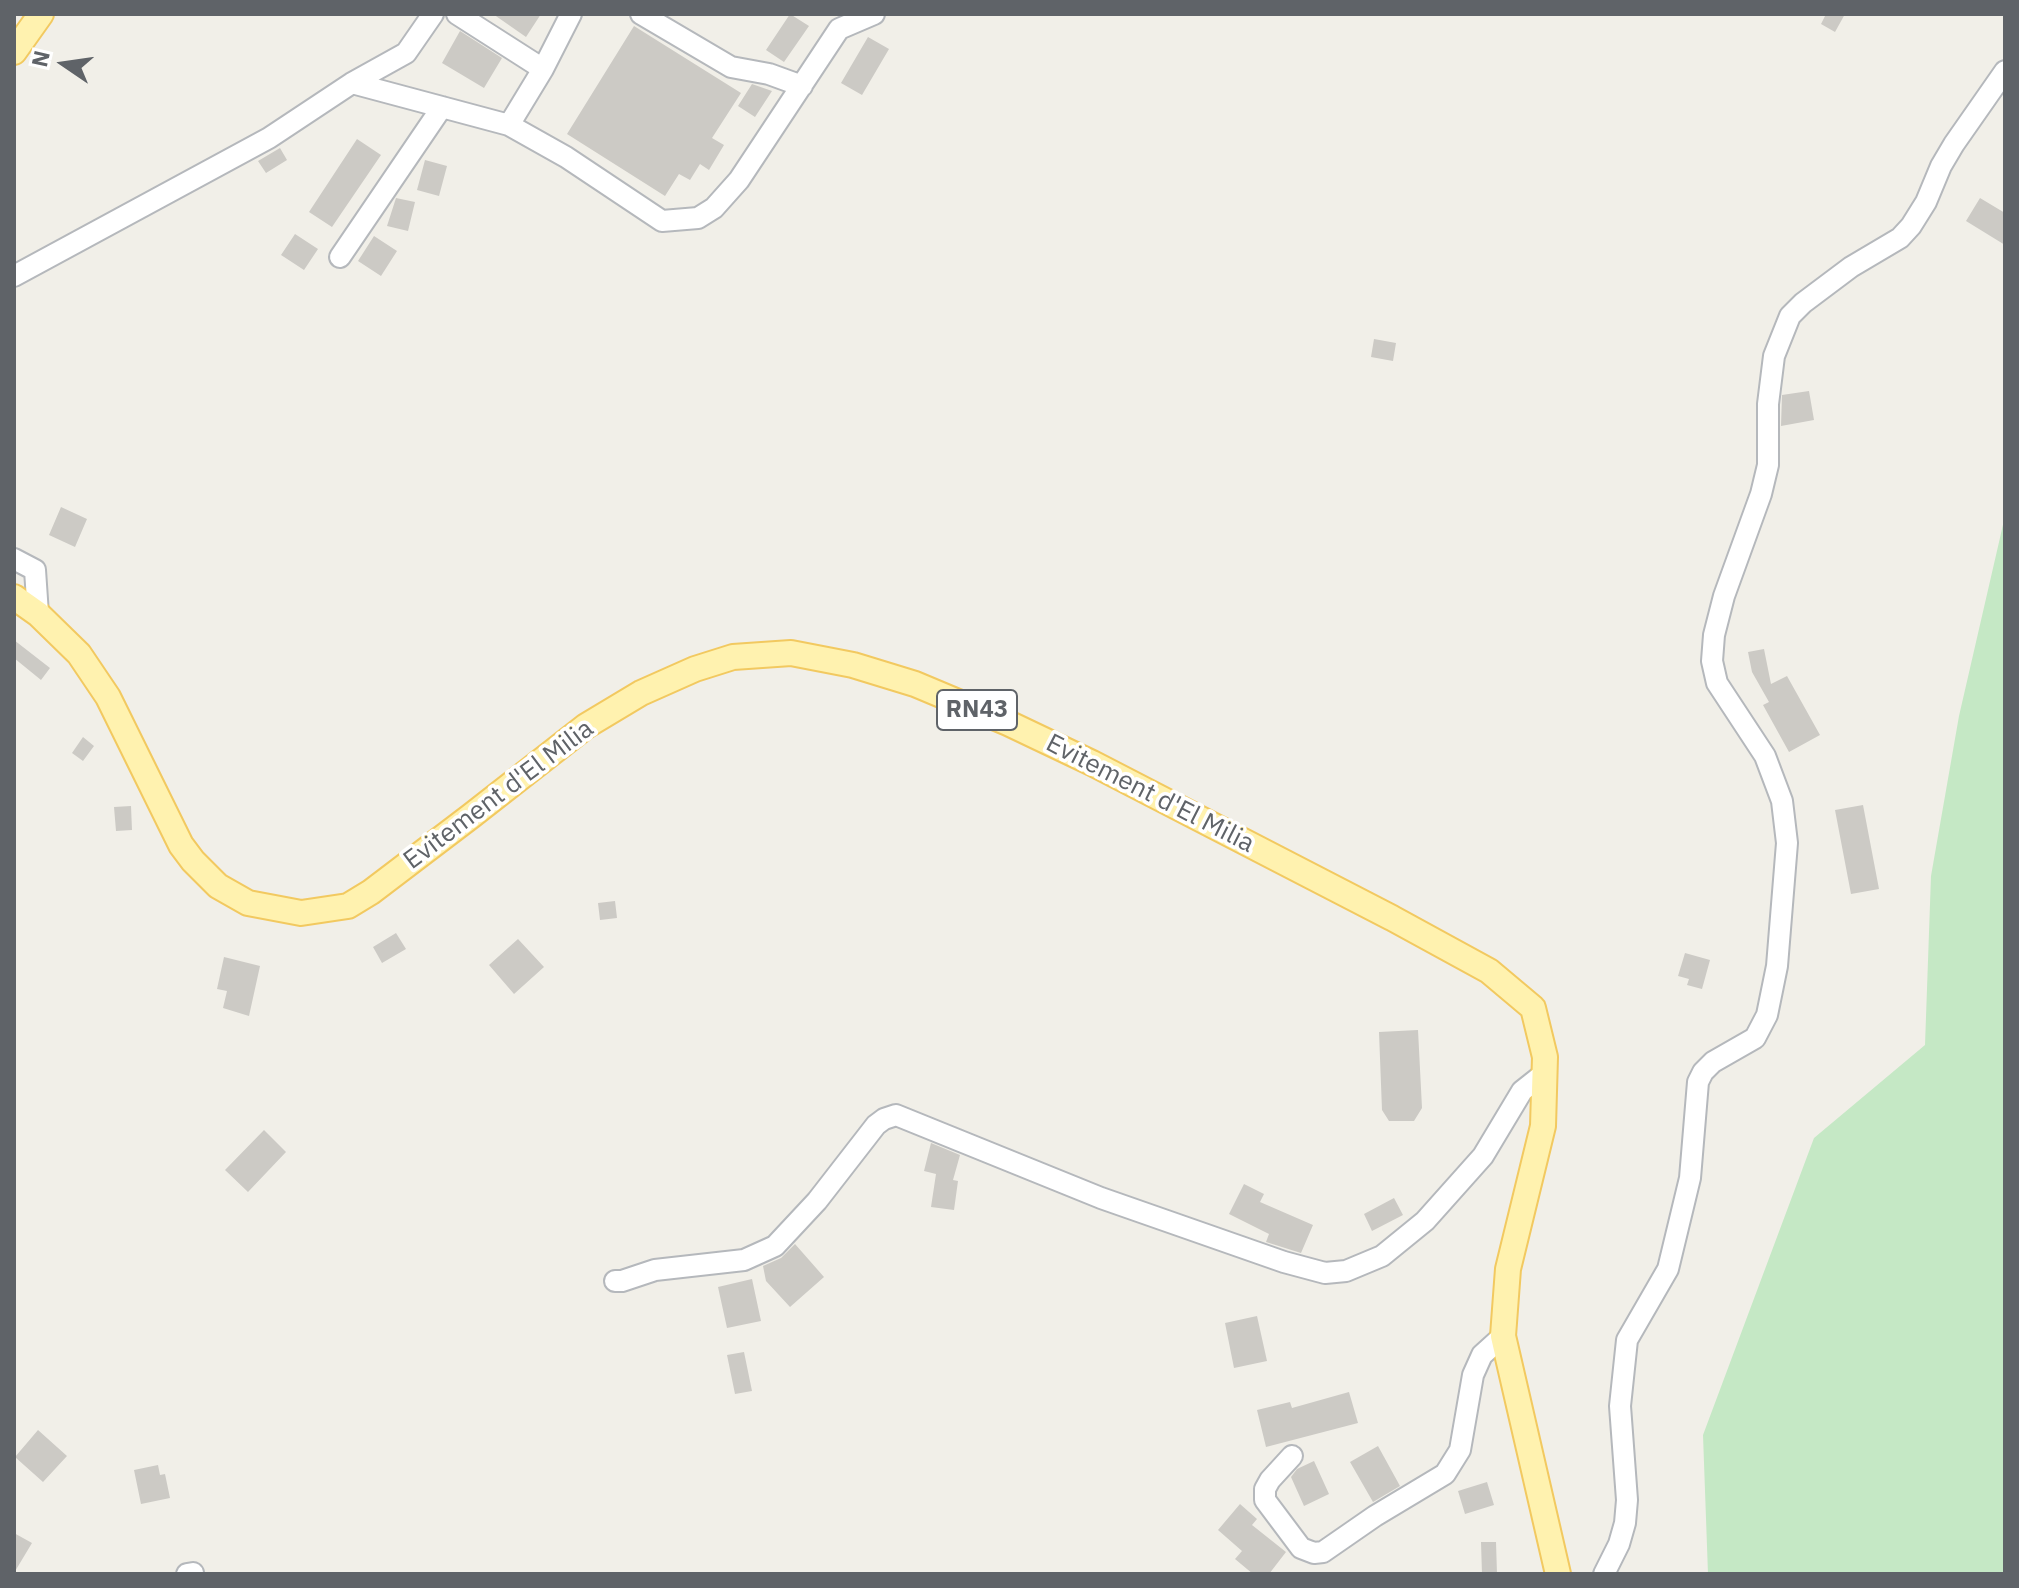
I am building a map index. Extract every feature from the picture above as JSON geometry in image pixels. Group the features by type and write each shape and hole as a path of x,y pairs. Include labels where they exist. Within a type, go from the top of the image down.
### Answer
{"main road":[{"path":"14,52 41,14"},
{"name":"Evitement d'El Milia","path":"14,597 38,614 79,654 108,697 181,845 193,861 218,886 248,903 301,913 348,906 459,826 586,726 641,693 695,669 733,657 791,653 853,665 915,684 1008,723 1092,763 1489,971 1533,1008 1540,1029 1546,1072 1543,1126 1508,1269 1503,1336 1558,1574"}],"street":[{"path":"14,276 269,138 352,83 406,53 433,14"},
{"path":"457,14 543,69"},
{"path":"509,125 571,14"},
{"path":"641,14 731,67 769,74 802,86"},
{"path":"352,83 509,125 566,157 662,221 698,218 714,208 739,180 802,86 840,22 874,14"},
{"path":"1604,1574 1619,1544 1625,1523 1627,1500 1620,1406 1627,1340 1668,1269 1690,1178 1698,1082 1713,1062 1755,1038 1767,1015 1777,966 1787,843 1782,801 1765,756 1717,683 1712,661 1714,635 1724,596 1761,494 1768,465 1768,404 1774,356 1790,316 1803,303 1851,267 1900,238 1911,226 1954,144 2005,71"},
{"path":"340,257 442,107"},
{"path":"14,559 35,570 38,614"},
{"path":"615,1281 655,1270 744,1260 775,1246 817,1201 876,1125 890,1115 902,1116 932,1132 1101,1198 1284,1262 1325,1273 1346,1271 1382,1256 1425,1221 1483,1156 1522,1091 1546,1072"},
{"path":"1292,1456 1270,1480 1265,1489 1265,1500 1301,1548 1314,1553 1323,1552 1445,1474 1460,1450 1473,1375 1482,1355 1503,1336"}],"green space":[{"path":"2005,516 2005,1574 1708,1574 1703,1435 1814,1138 1925,1045 1931,876 1959,716"}],"building":[{"path":"493,14 541,14 526,37"},
{"path":"790,14 809,26 784,62 766,50"},
{"path":"1826,14 1845,14 1835,32 1821,24"},
{"path":"634,26 741,93 712,138 724,145 709,170 700,164 690,180 679,174 665,196 567,134"},
{"path":"460,31 502,58 484,88 442,63"},
{"path":"868,37 889,49 862,95 841,83"},
{"path":"752,84 772,91 755,117 738,106"},
{"path":"357,139 381,155 332,227 309,212"},
{"path":"280,148 287,160 266,173 258,161"},
{"path":"425,160 447,166 439,196 417,190"},
{"path":"396,198 415,202 408,231 387,226"},
{"path":"1980,198 2005,213 2005,245 1966,221"},
{"path":"295,234 318,249 304,270 281,255"},
{"path":"374,236 397,251 381,276 358,261"},
{"path":"1374,339 1396,343 1393,361 1371,357"},
{"path":"1809,391 1814,420 1781,426 1782,395"},
{"path":"61,507 87,519 75,547 49,535"},
{"path":"14,640 50,668 41,680 14,658"},
{"path":"1764,649 1771,684 1787,676 1820,735 1789,752 1763,705 1769,702 1752,672 1748,652"},
{"path":"83,737 94,746 83,761 72,753"},
{"path":"1863,805 1879,889 1851,894 1835,810"},
{"path":"131,806 132,830 116,831 114,807"},
{"path":"615,901 617,918 600,920 598,903"},
{"path":"396,933 406,949 382,963 373,947"},
{"path":"518,939 544,967 514,994 489,965"},
{"path":"1685,953 1710,960 1702,989 1687,985 1689,979 1678,976"},
{"path":"224,957 260,966 249,1016 223,1008 227,991 217,989"},
{"path":"1418,1030 1422,1108 1414,1121 1389,1121 1382,1110 1379,1032"},
{"path":"264,1130 286,1152 248,1192 225,1170"},
{"path":"931,1143 960,1155 953,1180 958,1181 954,1210 931,1207 936,1174 924,1171"},
{"path":"1244,1184 1264,1194 1260,1202 1313,1225 1301,1253 1266,1242 1269,1234 1229,1214"},
{"path":"1394,1198 1403,1215 1372,1231 1364,1214"},
{"path":"795,1244 824,1277 790,1307 766,1281 763,1266 781,1258"},
{"path":"752,1279 761,1321 727,1328 718,1287"},
{"path":"1257,1316 1267,1361 1234,1368 1225,1323"},
{"path":"744,1352 752,1391 735,1394 727,1355"},
{"path":"1349,1392 1358,1423 1266,1447 1257,1410 1290,1402 1292,1408"},
{"path":"38,1430 67,1456 43,1482 15,1457"},
{"path":"1378,1446 1400,1486 1373,1502 1350,1462"},
{"path":"1314,1461 1329,1494 1304,1506 1291,1477 1297,1469"},
{"path":"158,1465 160,1475 165,1474 170,1498 141,1504 134,1470"},
{"path":"1487,1482 1494,1505 1465,1514 1458,1491"},
{"path":"1240,1504 1257,1519 1252,1525 1286,1552 1269,1574 1253,1574 1235,1559 1242,1551 1218,1530"},
{"path":"14,1533 32,1543 14,1573"},
{"path":"1481,1542 1496,1542 1497,1574 1482,1574"}]}
